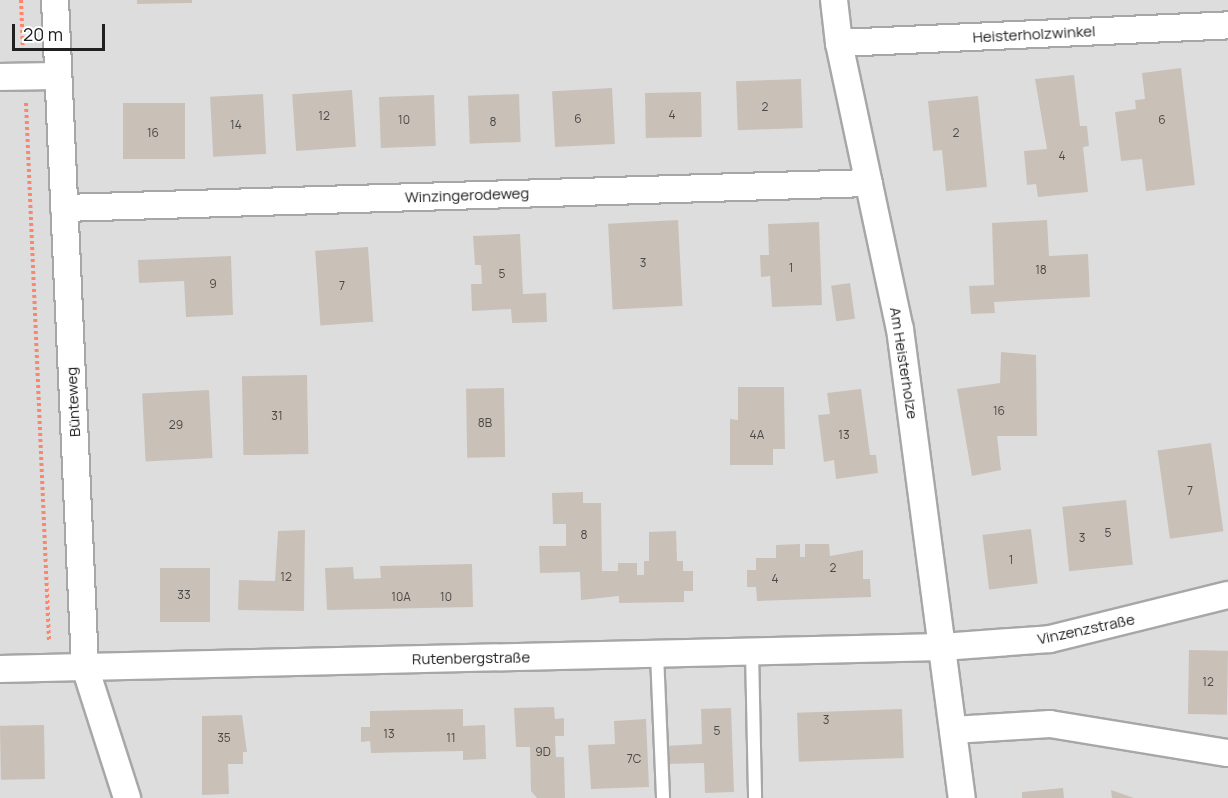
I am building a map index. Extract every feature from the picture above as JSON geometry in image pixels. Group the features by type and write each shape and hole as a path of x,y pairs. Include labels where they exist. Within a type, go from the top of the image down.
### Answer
{"street":[{"name":"Bünteweg","path":"55,0 85,667 127,798"},
{"name":"Am Heisterholze","path":"834,0 839,43 900,329 962,798"},
{"name":"Heisterholzwinkel","path":"839,43 1228,25"},
{"path":"12,77 58,76"},
{"name":"Winzingerodeweg","path":"64,208 869,183"},
{"name":"Vinzenzstraße","path":"942,647 1050,639 1228,595"},
{"name":"Rutenbergstraße","path":"0,669 942,647"},
{"path":"953,730 1050,724 1228,753"}],"lane":[{"path":"753,651 755,798"},
{"path":"657,654 663,798"}],"path":[{"path":"21,0 12,77 49,648 53,668"}],"shaded area":[{"path":"0,0 1228,0 1228,798 0,798"}],"building":[{"path":"137,0 192,0 192,3 137,4"},
{"path":"1181,68 1195,185 1146,191 1142,159 1121,161 1115,112 1136,109 1135,100 1145,99 1142,73"},
{"path":"1074,75 1080,126 1087,126 1089,146 1083,147 1088,192 1038,197 1036,184 1027,185 1024,151 1047,149 1035,79"},
{"path":"801,79 803,128 738,130 736,81"},
{"path":"612,88 615,144 555,147 552,91"},
{"path":"352,90 356,147 296,151 292,94"},
{"path":"701,92 702,137 646,138 645,93"},
{"path":"263,94 266,154 213,157 210,97"},
{"path":"519,94 521,142 470,144 468,96"},
{"path":"434,95 436,146 381,148 379,97"},
{"path":"978,96 987,187 946,191 942,150 933,151 928,101"},
{"path":"123,103 185,103 185,159 123,159"},
{"path":"678,220 683,306 613,310 608,224"},
{"path":"1047,220 1049,256 1088,254 1090,297 994,302 995,313 971,314 969,286 994,285 992,223"},
{"path":"819,222 822,305 772,307 770,276 761,277 760,255 769,255 768,224"},
{"path":"520,234 523,294 546,293 547,322 512,323 511,309 472,311 471,284 482,284 481,265 475,265 473,236"},
{"path":"368,247 373,322 320,326 315,251"},
{"path":"231,256 233,315 186,317 184,281 139,283 138,260"},
{"path":"850,283 855,319 836,321 831,286"},
{"path":"1001,352 1036,355 1037,436 997,436 1001,470 972,476 957,389 1000,383"},
{"path":"307,375 308,454 243,455 242,376"},
{"path":"738,387 784,387 785,449 773,449 773,465 730,465 730,419 738,420"},
{"path":"504,388 505,457 467,458 466,389"},
{"path":"861,389 870,455 876,455 878,473 836,479 834,460 824,462 818,415 830,414 827,393"},
{"path":"209,390 213,458 146,461 142,394"},
{"path":"1211,443 1223,531 1170,539 1158,451"},
{"path":"583,492 583,503 601,503 602,571 618,571 618,563 637,563 637,575 644,575 644,561 649,561 649,532 676,531 677,561 683,561 683,571 693,571 693,591 684,591 684,602 619,603 619,596 581,600 580,572 540,573 539,546 566,546 566,524 553,524 552,493"},
{"path":"1126,500 1133,565 1069,571 1062,507"},
{"path":"1031,529 1038,584 989,590 982,535"},
{"path":"305,530 304,611 238,610 239,580 275,581 278,531"},
{"path":"800,544 800,557 805,557 805,544 829,544 830,556 863,550 863,579 870,579 871,597 757,601 756,587 747,587 747,570 756,570 756,558 776,558 776,545"},
{"path":"472,564 473,607 327,610 325,568 353,567 354,579 381,578 380,566"},
{"path":"160,568 210,568 210,622 160,622"},
{"path":"1189,650 1228,651 1227,715 1188,714"},
{"path":"554,707 555,719 564,718 564,736 555,736 556,757 564,757 565,798 537,798 531,791 530,747 516,747 514,708"},
{"path":"731,708 734,792 705,793 704,763 666,764 665,746 702,744 701,709"},
{"path":"463,709 463,726 485,725 486,759 463,760 463,751 371,753 370,741 361,742 361,727 370,727 370,711"},
{"path":"902,709 904,758 799,762 797,713"},
{"path":"242,715 247,752 243,752 243,764 228,764 229,794 202,795 202,716"},
{"path":"646,719 649,787 591,789 588,745 615,744 614,721"},
{"path":"44,725 45,779 1,780 0,726"},
{"path":"1063,788 1064,798 1022,798 1022,792"},
{"path":"1111,790 1134,798 1112,798"}]}
